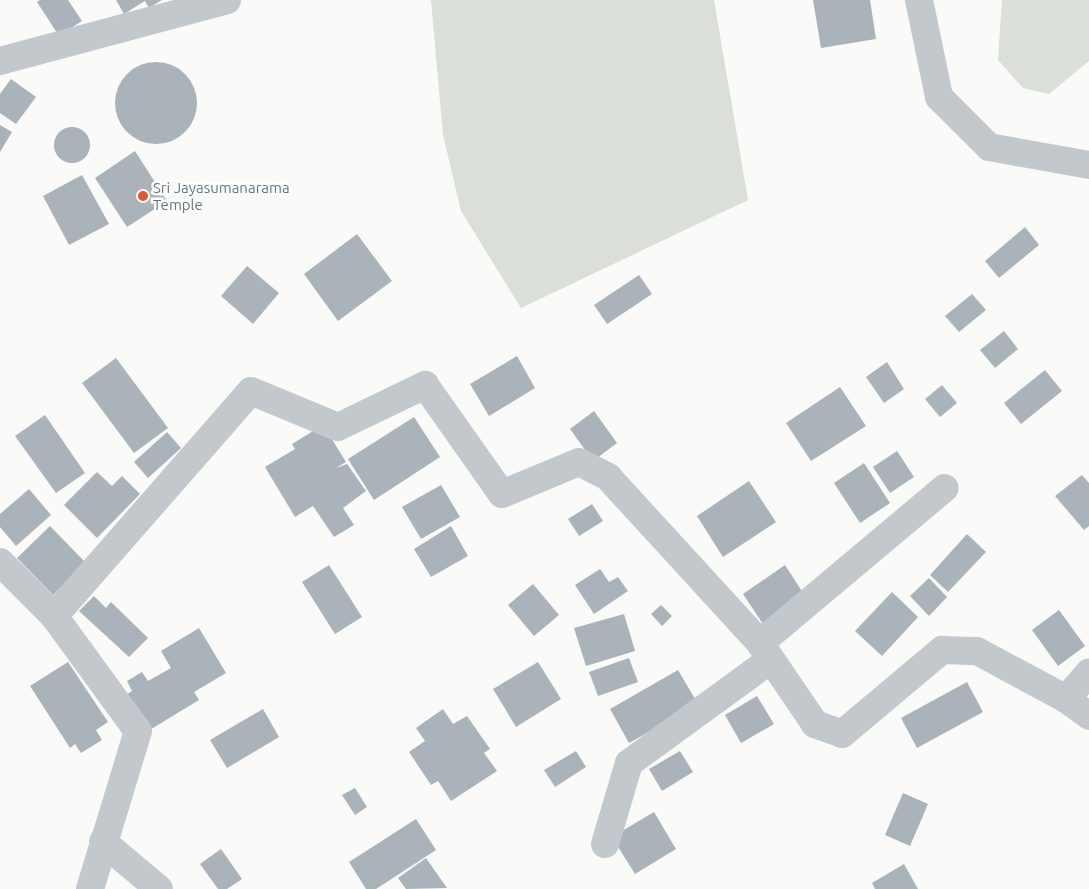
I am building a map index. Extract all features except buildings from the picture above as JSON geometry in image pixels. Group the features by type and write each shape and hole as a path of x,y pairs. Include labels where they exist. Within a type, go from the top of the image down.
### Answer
{"street":[{"path":"0,60 227,0"},
{"path":"919,0 939,97 989,147 1089,164"},
{"path":"54,616 251,391 338,427 425,385 502,494 579,462 608,477 764,652 815,724 842,734 942,650 977,651 1066,699 1089,716"},
{"path":"605,844 629,764 764,652 945,488"},
{"path":"0,562 54,616 138,731 102,842 90,889"},
{"path":"1066,699 1089,673"},
{"path":"102,842 159,889"}],"shaded area":[{"path":"431,0 714,0 748,200 521,308 461,211 443,135"},
{"path":"1002,0 1089,0 1089,61 1049,94 1023,88 998,60"}],"place":[{"name":"Sri Jayasumanarama Temple","path":"143,196"}]}
